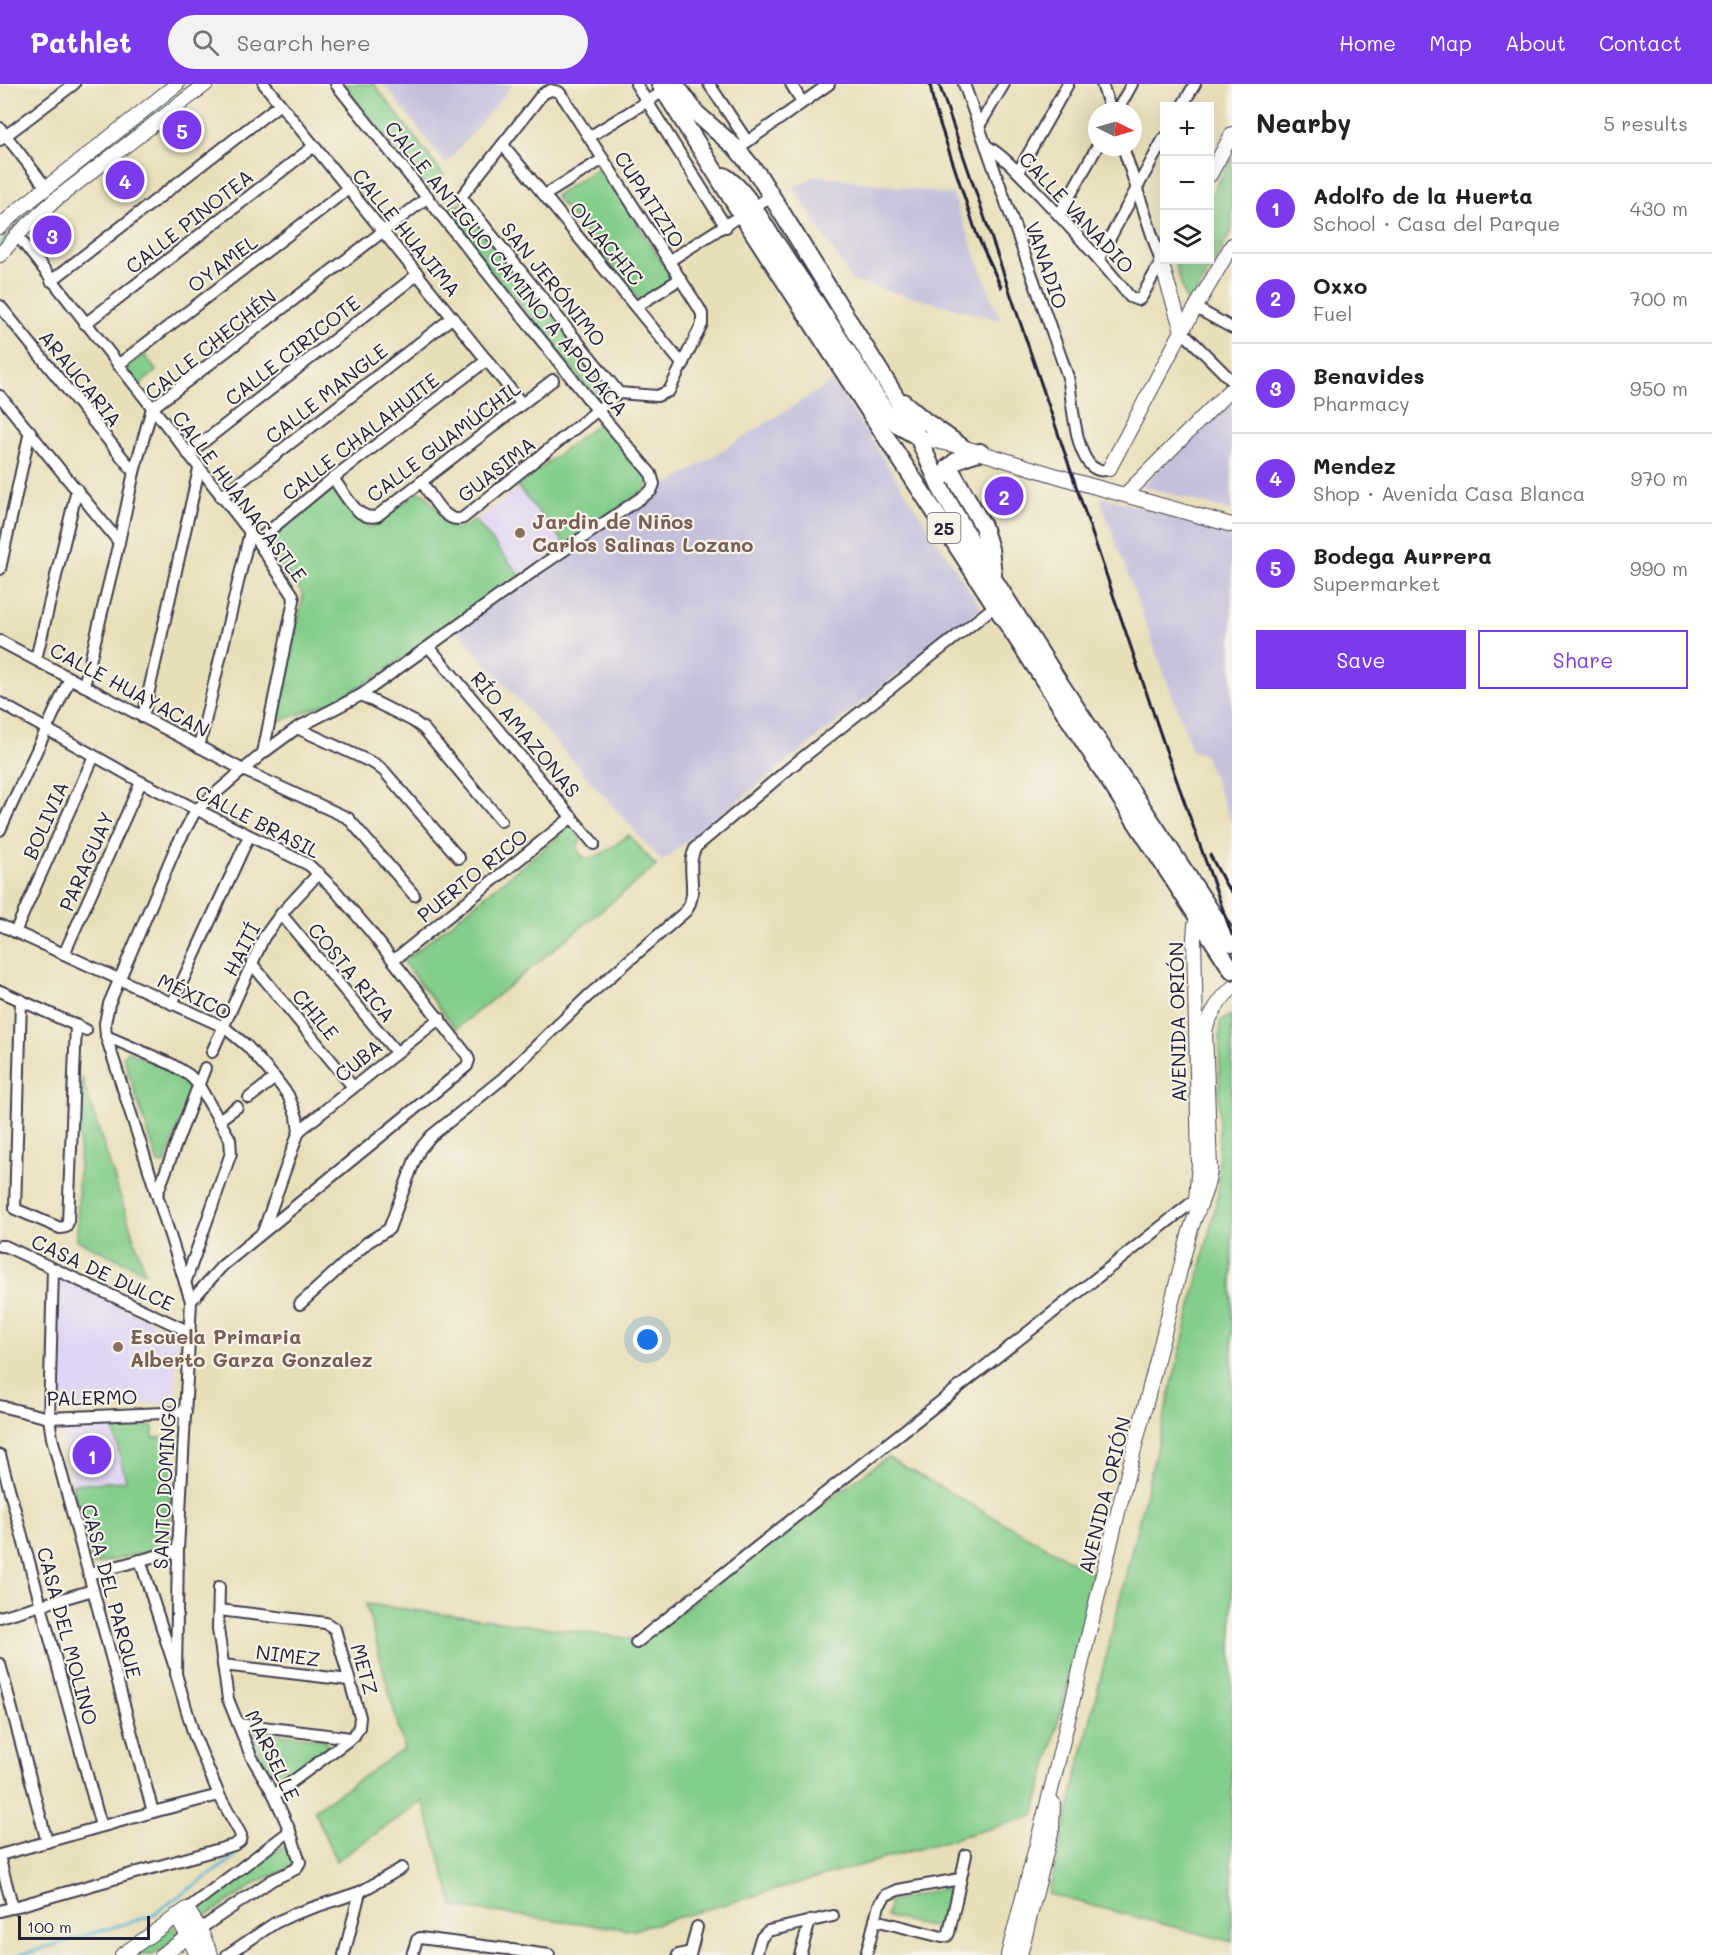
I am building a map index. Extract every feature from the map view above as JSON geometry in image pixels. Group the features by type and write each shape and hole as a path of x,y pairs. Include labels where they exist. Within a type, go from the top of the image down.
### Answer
{"main road":[{"name":"25","path":"666,86 696,112 742,145 753,167 894,394 918,437 942,491 993,578 1201,909 1232,970"},
{"path":"666,86 715,171 738,186 747,212 806,286 885,411 898,425 918,437 909,446 903,463"},
{"name":"25","path":"747,212 995,606 1201,909 1232,943"},
{"path":"894,394 962,447"},
{"path":"942,491 945,474 949,467 962,457 980,452"},
{"path":"949,467 983,526 990,549 993,578"}],"street":[{"path":"46,187 2,135 74,84"},
{"path":"0,227 46,187 177,84"},
{"path":"0,255 28,224 55,200 206,84"},
{"name":"CALLE HUAJIMA","path":"264,84 522,404"},
{"name":"CALLE ANTIGUO CAMINO A APODACA","path":"336,84 651,474 655,482 651,491 538,568 429,647"},
{"path":"636,84 726,227"},
{"path":"709,84 742,145 829,84"},
{"path":"790,84 802,102"},
{"name":"VANADIO","path":"964,84 1068,377 1072,393 1074,426 1086,460 1096,470 1109,469"},
{"path":"979,126 1004,84"},
{"path":"1018,172 1068,84"},
{"path":"1102,84 1108,102"},
{"path":"1122,102 1132,84"},
{"path":"1184,102 1195,84"},
{"path":"589,137 647,101 666,86"},
{"name":"CUPATIZIO","path":"461,197 543,93 551,90 561,95 699,308 703,319 683,365 667,393 657,396 619,393"},
{"path":"51,281 280,104"},
{"path":"1214,166 1232,134"},
{"name":"OVIACHIC","path":"503,145 683,365"},
{"path":"1099,258 1160,145"},
{"name":"CALLE PINOTEA","path":"85,324 314,146"},
{"name":"CALLE VANADIO","path":"987,146 1018,172 1059,215 1099,258 1130,297 1136,300 1141,298 1160,263"},
{"path":"1059,215 1092,156"},
{"path":"1126,156 1160,250"},
{"path":"544,195 603,159"},
{"name":"OYAMEL","path":"118,365 348,189"},
{"path":"669,261 726,227 771,196"},
{"name":"CALLE CHECHÉN","path":"84,686 134,472 152,408 428,197"},
{"name":"SAN JERÓNIMO","path":"461,197 619,393"},
{"path":"17,211 26,215 28,224"},
{"name":"CALLE HUANACASTLE","path":"17,235 253,537 292,593 294,600 262,753"},
{"path":"1109,469 1182,331 1228,262 1232,245"},
{"path":"1125,495 1231,384 1182,331 1165,264"},
{"name":"CALLE CIRICOTE","path":"188,454 418,274"},
{"path":"637,306 680,279"},
{"name":"ARAUCARIA","path":"0,306 134,472"},
{"path":"1196,308 1232,328"},
{"name":"CALLE MANGLE","path":"221,496 453,317"},
{"name":"CALLE CHALAHUITE","path":"253,537 487,360"},
{"name":"CALLE GUAMÚCHIL","path":"333,478 364,516 370,518 381,514 553,380"},
{"path":"598,411 619,393"},
{"path":"0,396 119,542"},
{"name":"GUASIMA","path":"422,482 448,516 454,520 460,520 598,411"},
{"path":"0,569 30,431"},
{"path":"918,437 980,452 1232,525"},
{"path":"143,717 200,469"},
{"path":"36,659 77,489"},
{"path":"199,747 253,537"},
{"path":"300,1304 368,1242 389,1229 414,1162 420,1149 431,1136 502,1079 588,996 687,910 692,901 691,858 696,847 792,766 995,606"},
{"name":"CALLE HUAYACAN","path":"0,640 243,770 348,818 414,895"},
{"path":"191,1301 106,1036 106,1013 175,849 196,810 262,753 297,728 361,695 429,647"},
{"name":"RÍO AMAZONAS","path":"429,647 594,844"},
{"path":"0,830 69,678"},
{"path":"361,695 413,721 424,729 501,821"},
{"name":"CALLE BRASIL","path":"0,703 141,782 309,865 334,889 394,960 467,1055 469,1060 467,1066 263,1232"},
{"path":"297,728 375,764 384,771 459,858"},
{"name":"BOLIVIA","path":"15,932 94,756"},
{"name":"PARAGUAY","path":"64,954 141,782"},
{"name":"PUERTO RICO","path":"394,960 572,817"},
{"path":"172,1004 249,836"},
{"name":"HAITÍ","path":"212,1052 264,937 281,914 319,873"},
{"name":"AVENIDA ORIÓN","path":"1008,1955 1052,1786 1118,1512 1200,1195 1210,1169 1194,938 1201,909"},
{"name":"COSTA RICA","path":"281,914 396,1052"},
{"name":"MÉXICO","path":"0,925 224,1027 255,1054 292,1101 299,1131"},
{"name":"CHILE","path":"252,964 353,1087"},
{"name":"AVENIDA ORIÓN","path":"1200,1031 1217,1004 1232,988"},
{"path":"0,991 86,1030"},
{"path":"21,1000 15,1209 60,1228 66,1227 68,1222 76,1025"},
{"name":"CUBA","path":"299,1131 440,1018"},
{"path":"106,1036 171,1064 189,1075 198,1084 230,1139 231,1153 185,1283"},
{"path":"157,1194 205,1068"},
{"path":"249,1098 275,1078"},
{"path":"219,1120 237,1107"},
{"path":"191,1301 222,1266 263,1232 299,1131"},
{"path":"636,1643 1200,1195"},
{"name":"CASA DE DULCE","path":"0,1246 5,1246 190,1332"},
{"name":"CASA DEL PARQUE","path":"53,1270 48,1418 58,1465 153,1812"},
{"name":"SANTO DOMINGO","path":"13,1908 238,1843 241,1835 219,1795 194,1735 176,1674 178,1550 191,1301"},
{"name":"PALERMO","path":"0,1406 48,1418 186,1412"},
{"name":"CASA DEL MOLINO","path":"0,1455 101,1826"},
{"path":"88,1574 178,1550"},
{"path":"140,1560 176,1674"},
{"name":"MARSELLE","path":"194,1932 250,1893 296,1869 300,1864 290,1831 274,1795 250,1756 228,1699 218,1629 219,1587"},
{"path":"0,1617 93,1590"},
{"name":"METZ","path":"219,1610 331,1625 335,1629 360,1722 356,1734 351,1738"},
{"path":"0,1664 47,1842"},
{"name":"NIMEZ","path":"222,1665 349,1680"},
{"path":"238,1724 351,1738"},
{"path":"274,1795 351,1738"},
{"name":"AVENIDA ORIÓN","path":"1020,1955 1052,1829 1054,1812 1052,1786"},
{"path":"0,1855 219,1795"},
{"path":"122,1955 290,1831"},
{"path":"875,1920 942,1937 947,1936 966,1855"},
{"path":"0,1860 13,1908 0,1911"},
{"path":"227,1955 275,1923 294,1914 360,1892 402,1868"},
{"path":"866,1955 883,1898 898,1890 960,1879"},
{"path":"344,1955 360,1892"},
{"path":"181,1913 211,1955"},
{"path":"756,1955 761,1938 768,1930 833,1916"},
{"path":"800,1955 810,1921"},
{"path":"678,1955 690,1953 697,1927"},
{"path":"161,1955 194,1932"},
{"path":"194,1932 197,1955"},
{"path":"412,1955 417,1940 420,1938 475,1950 509,1950 549,1955"}],"shaded area":[{"path":"384,84 513,84 446,164"},
{"path":"816,175 953,195 1000,320 852,281 794,188"},
{"path":"833,381 981,608 662,861 454,627 661,489"},
{"path":"1232,400 1232,511 1142,486"},
{"name":"Jardin de Niños Carlos Salinas Lozano","path":"519,488 564,546 520,575 477,520"},
{"path":"1103,497 1232,533 1232,825 1204,753 1193,752 1101,502"},
{"name":"Escuela Primaria Alberto Garza Gonzalez","path":"60,1278 178,1335 175,1402 58,1408"},
{"path":"112,1428 125,1480 72,1483 60,1430"}],"green space":[{"path":"190,84 199,84 0,253 0,242 44,195"},
{"path":"343,84 374,84 444,176 428,189"},
{"path":"1232,157 1232,230 1214,262 1214,210 1214,190"},
{"path":"601,166 673,280 640,301 555,196"},
{"path":"463,204 612,386 612,394 597,400 440,208"},
{"path":"1175,264 1213,264 1188,307"},
{"path":"144,354 156,371 140,385 126,368"},
{"path":"599,423 605,424 650,479 646,489 566,545 517,486"},
{"path":"331,490 337,491 363,524 369,527 376,525 418,492 424,493 450,527 460,528 475,520 522,578 373,679 334,701 280,721 276,718 303,597 301,591 266,546 267,539"},
{"path":"573,825 582,836 578,849 585,857 597,856 629,835 656,866 456,1029 403,962"},
{"path":"1232,1015 1232,1942 1048,1894 1218,1196 1220,1021"},
{"path":"128,1051 190,1080 193,1087 165,1164 158,1163 123,1056"},
{"path":"81,1076 145,1272 77,1240"},
{"path":"153,1426 153,1438 173,1437 168,1546 93,1565 72,1484 126,1481 113,1427"},
{"path":"887,1457 1096,1575 1034,1816 634,1930 454,1907 423,1801 336,1861 314,1810 404,1749 366,1604 642,1640"},
{"path":"257,1731 325,1739 329,1750 282,1787 273,1784 251,1737"},
{"path":"291,1842 297,1866 261,1880 202,1919 196,1910 268,1856"},
{"path":"954,1885 945,1929 886,1917 890,1902"},
{"path":"174,1926 181,1936 153,1955 131,1955"}],"waterway":[{"path":"20,1955 151,1916 235,1857"}],"railway":[{"path":"930,84 934,106 977,235 1001,287"},
{"path":"939,84 1167,753 1232,935"},
{"path":"1210,855 1232,892"}],"place":[{"name":"Bodega Aurrera","path":"182,130"},
{"name":"Mendez","path":"125,180"},
{"name":"Benavides","path":"52,235"},
{"name":"Oxxo","path":"1004,496"},
{"name":"Jardin de Niños Carlos Salinas Lozano","path":"520,533"},
{"name":"Escuela Primaria Alberto Garza Gonzalez","path":"118,1347"},
{"name":"Adolfo de la Huerta","path":"92,1455"}]}
